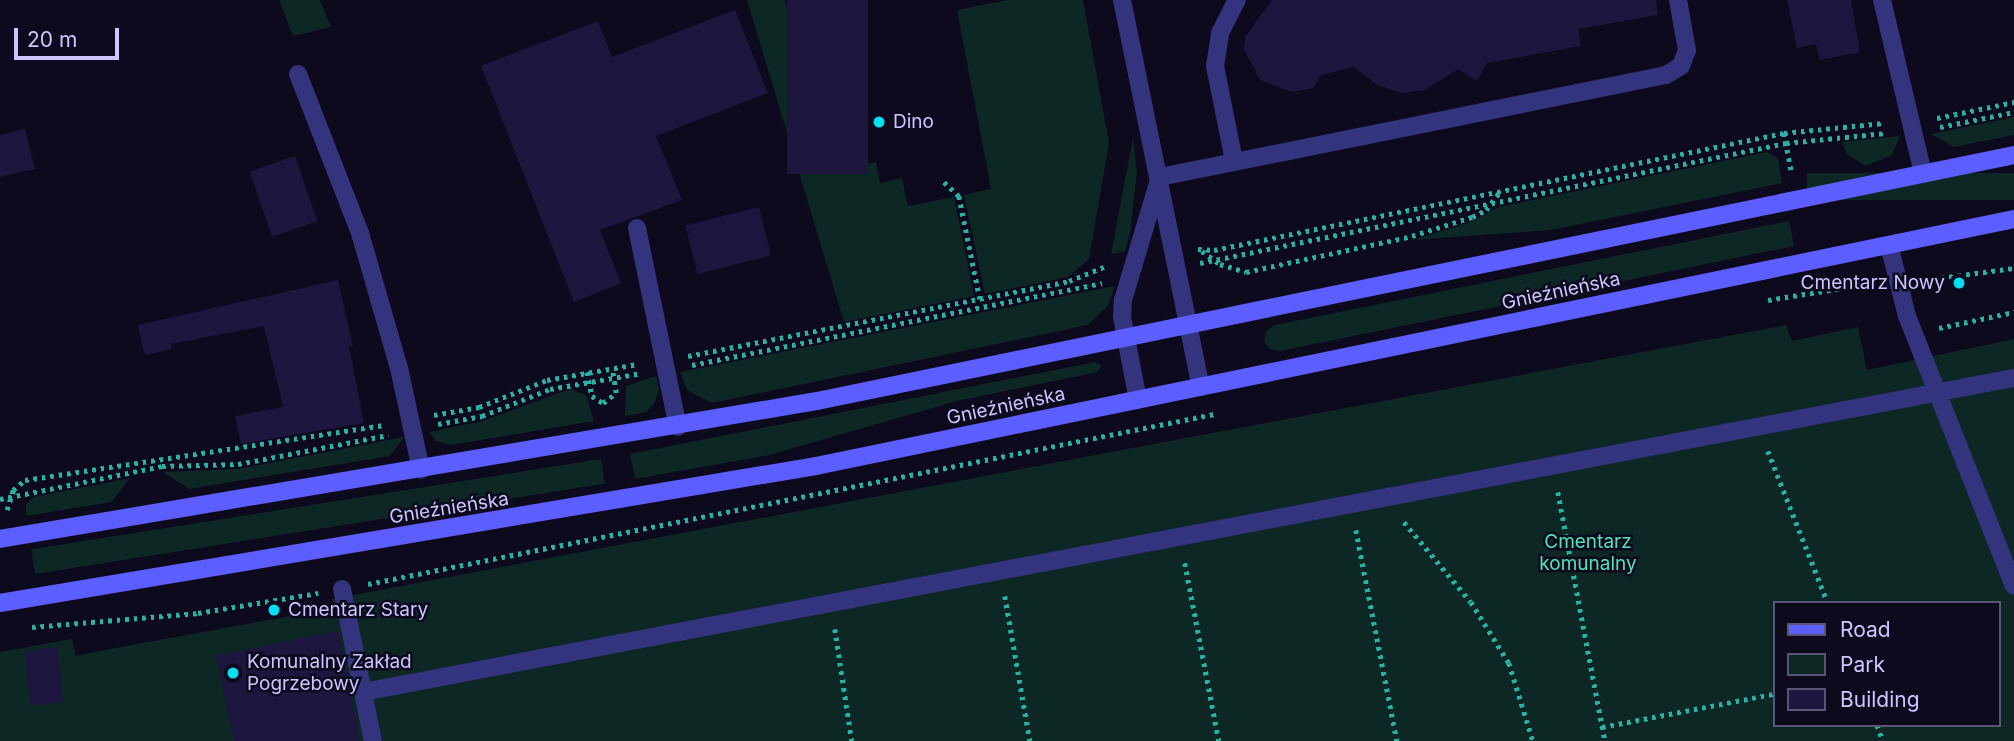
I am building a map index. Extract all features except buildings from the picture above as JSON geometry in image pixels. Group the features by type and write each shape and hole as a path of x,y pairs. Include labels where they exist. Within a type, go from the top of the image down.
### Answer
{"main road":[{"path":"0,539 678,427 2014,155"},
{"name":"Gnieźnieńska","path":"0,603 753,478 2014,219"}],"street":[{"path":"1122,0 1201,387"},
{"path":"1234,161 1215,65 1220,33 1237,0"},
{"path":"1160,177 1666,75 1681,66 1687,50 1678,0"},
{"path":"1882,0 1923,174"},
{"path":"298,75 360,233 412,424 421,470"},
{"path":"1138,400 1122,317 1129,278 1160,177"},
{"path":"638,228 678,427"},
{"path":"1889,245 1914,333 2014,586"},
{"path":"363,692 2014,378"},
{"path":"342,589 373,741"}],"path":[{"path":"1191,250 1214,250 1784,133 1912,124 2014,102"},
{"path":"1177,268 1786,142 2014,112"},
{"path":"1784,133 1793,180"},
{"path":"944,182 959,196 980,299"},
{"path":"1193,239 1200,249 1214,260 1246,272 1412,236 1472,217 1491,203 1500,192"},
{"path":"0,511 9,510 10,497 25,480 160,456 239,450 482,416 550,389 1069,281 1112,265"},
{"path":"0,499 162,466 238,464 479,407 547,380 587,372 665,363 1129,278"},
{"path":"1914,333 2014,312"},
{"path":"587,372 592,396 603,402 615,393 612,368"},
{"path":"1759,428 1827,601"},
{"path":"1553,467 1605,741"},
{"path":"1379,500 1412,530 1471,602 1509,663 1533,741"},
{"path":"1351,505 1397,741"},
{"path":"1180,537 1219,741"},
{"path":"1002,582 1030,741"},
{"path":"832,604 852,741"},
{"path":"1602,727 1772,694"}],"green space":[{"path":"279,0 320,0 331,27 293,36"},
{"path":"747,0 785,0 819,174 876,162 880,183 902,178 908,206 954,197 974,296 844,322"},
{"path":"1007,0 1083,0 1109,143 1089,259 1068,277 985,294 964,195 991,189 957,10"},
{"path":"2014,117 2014,135 1954,147 1931,134"},
{"path":"1900,136 1892,155 1865,166 1847,154 1842,142"},
{"path":"1133,138 1137,171 1130,233 1125,252 1111,254"},
{"path":"1767,152 1778,159 1782,183 1551,230 1413,240 1470,222 1499,207"},
{"path":"1807,173 2014,173 2014,200 1807,200"},
{"path":"1789,221 1794,246 1280,351 1270,349 1264,341 1266,331 1275,325"},
{"path":"1115,286 1108,306 1088,325 712,403 687,390 680,372"},
{"name":"Cmentarz komunalny","path":"1786,325 1792,341 1858,327 1867,370 2014,339 2014,741 0,741 0,652 72,639 76,656 333,608 332,599"},
{"path":"1095,362 1101,365 1098,372 957,401 769,455 635,479 630,454"},
{"path":"656,376 659,390 654,404 646,412 625,416 626,386"},
{"path":"570,389 586,395 594,421 451,445 436,441 429,432 483,421"},
{"path":"404,437 390,456 189,489 163,472 238,469"},
{"path":"601,459 605,484 35,574 31,549"},
{"path":"130,478 112,502 26,516 26,505 33,497"}],"place":[{"name":"Dino","path":"879,122"},
{"name":"Cmentarz Nowy","path":"1959,283"},
{"name":"Cmentarz Stary","path":"274,610"},
{"name":"Komunalny Zakład Pogrzebowy","path":"233,673"}]}
